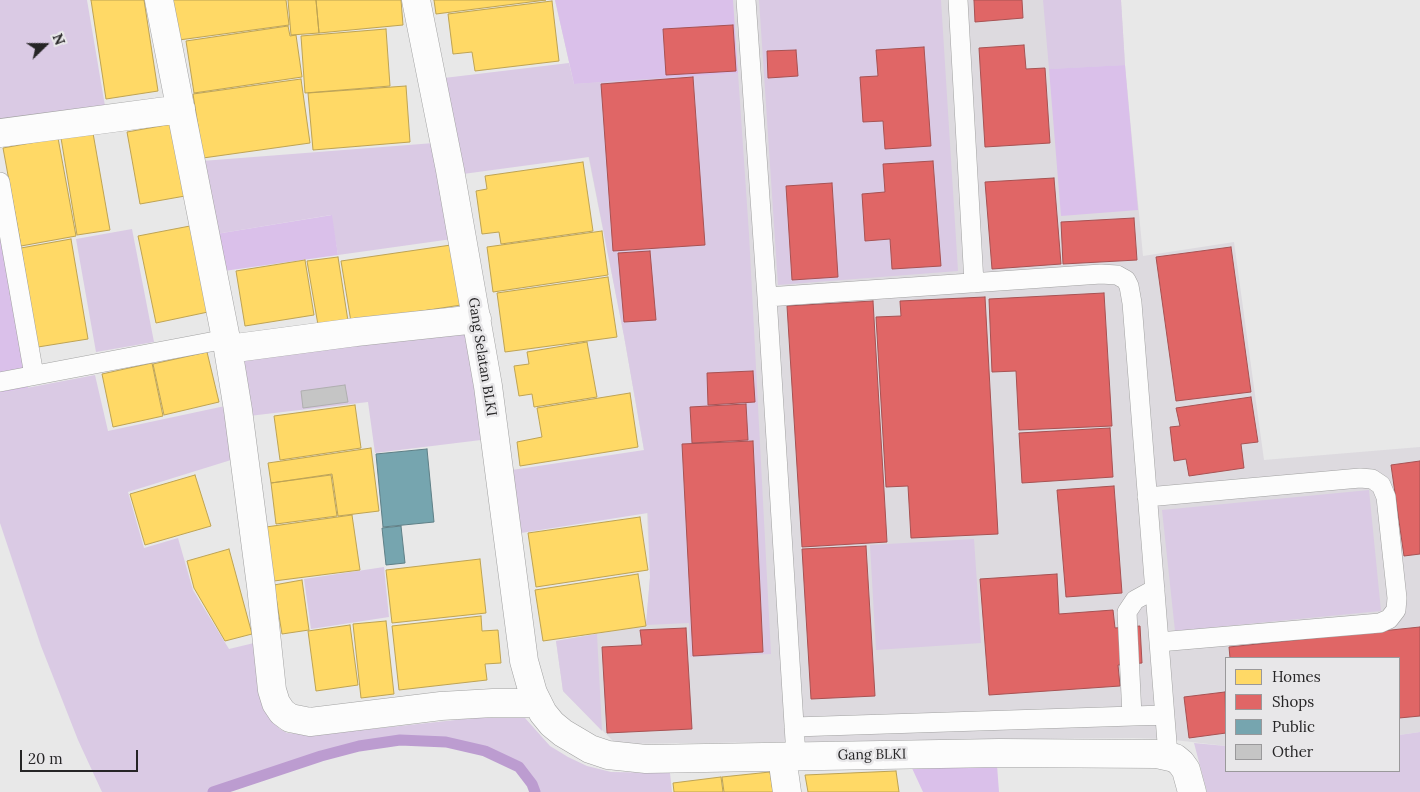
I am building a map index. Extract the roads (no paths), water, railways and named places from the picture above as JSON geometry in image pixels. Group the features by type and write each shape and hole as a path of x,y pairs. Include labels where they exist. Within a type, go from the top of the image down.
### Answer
{"street":[{"path":"159,0 227,344 238,410 272,690 276,703 282,712 290,718 310,722 441,706 493,703 541,708"},
{"name":"Gang Selatan BLKI","path":"416,0 450,170 488,386 524,662 533,693 541,708"},
{"path":"0,132 181,110"},
{"path":"227,344 477,319"},
{"name":"Gang BLKI","path":"541,708 563,733 590,748 608,755 626,758 665,760 999,753 1168,755"},
{"path":"1168,755 1175,758 1186,770 1192,792"},
{"path":"786,792 789,756"}],"lane":[{"path":"746,0 794,726 789,756"},
{"path":"958,0 974,283"},
{"path":"0,182 34,376"},
{"path":"767,297 1100,274 1117,275 1126,280 1132,303 1168,755"},
{"path":"0,382 227,344"},
{"path":"1147,497 1360,478 1372,479 1381,485 1386,497 1397,598 1396,610 1389,619 1380,623 1159,642"},
{"path":"1132,716 1127,612 1135,600 1155,589"},
{"path":"794,726 1164,715"}],"waterway":[{"path":"213,792 321,756 359,746 400,740 446,742 485,751 519,767 532,784 535,792"}]}
